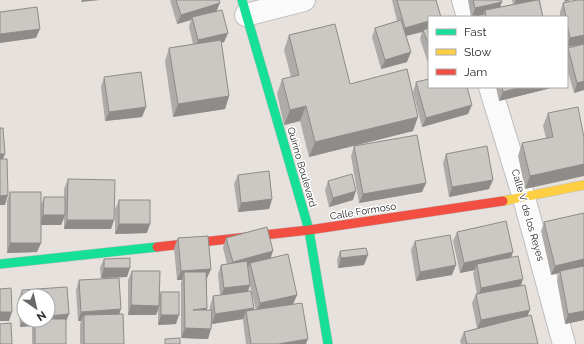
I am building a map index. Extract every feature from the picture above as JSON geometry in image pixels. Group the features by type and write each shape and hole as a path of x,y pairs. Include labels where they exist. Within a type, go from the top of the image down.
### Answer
{"street":[{"path":"244,8 304,0"},
{"path":"463,0 468,16"},
{"name":"Quirino Boulevard","path":"244,8 309,230 328,344"},
{"name":"Calle V. de los Reyes","path":"490,88 524,198 564,344"},
{"name":"Calle Formoso","path":"0,264 309,230 524,198 584,185"}],"building":[{"path":"176,0 219,0 220,3 181,15"},
{"path":"397,0 436,0 441,16 428,16 428,21 405,28"},
{"path":"473,0 501,0 502,2 475,8"},
{"path":"539,0 543,16 486,16 485,10"},
{"path":"584,0 584,35 570,38 568,16 566,16 563,3"},
{"path":"37,7 40,29 0,34 0,12"},
{"path":"222,10 228,33 198,40 192,17"},
{"path":"401,20 411,52 385,60 375,28"},
{"path":"335,24 350,84 407,69 418,117 315,142 306,106 290,110 282,79 299,75 289,35"},
{"path":"428,28 428,43 423,30"},
{"path":"221,40 229,96 178,104 169,48"},
{"path":"584,44 584,81 577,83 568,48"},
{"path":"141,72 146,107 109,112 104,77"},
{"path":"428,79 428,88 467,88 472,105 426,118 416,82"},
{"path":"502,88 517,88 503,92"},
{"path":"578,107 584,138 584,164 530,176 522,143 553,137 548,113"},
{"path":"0,128 3,128 5,154 0,154"},
{"path":"417,135 426,183 363,194 354,146"},
{"path":"487,146 493,180 452,187 446,154"},
{"path":"0,159 7,159 8,195 0,196"},
{"path":"269,171 272,199 241,203 238,175"},
{"path":"352,174 356,191 333,198 328,181"},
{"path":"68,179 115,180 114,220 67,220"},
{"path":"10,192 41,192 41,243 10,243"},
{"path":"44,197 65,197 65,215 43,215"},
{"path":"119,200 150,200 150,224 119,224"},
{"path":"584,213 584,259 555,266 544,222"},
{"path":"506,221 513,252 464,263 457,232"},
{"path":"267,227 273,251 233,262 226,238"},
{"path":"450,235 456,265 420,272 415,241"},
{"path":"208,236 211,269 181,271 178,238"},
{"path":"366,248 368,255 341,258 340,251"},
{"path":"288,254 297,295 260,303 250,263"},
{"path":"518,256 523,279 481,288 477,264"},
{"path":"130,258 130,268 104,268 104,259"},
{"path":"247,261 250,285 224,288 221,265"},
{"path":"584,266 584,311 568,314 560,271"},
{"path":"132,271 160,271 159,306 131,305"},
{"path":"184,272 206,272 207,308 193,310 212,310 211,329 185,328"},
{"path":"119,278 121,309 81,312 79,280"},
{"path":"525,285 530,310 481,320 476,294"},
{"path":"67,287 69,314 56,315 56,288 52,288"},
{"path":"11,288 12,312 0,312 0,289"},
{"path":"251,291 254,308 215,314 213,296"},
{"path":"161,292 179,292 179,315 161,315"},
{"path":"302,303 308,339 278,344 251,344 246,311"},
{"path":"123,314 124,344 84,344 84,315"},
{"path":"531,315 538,344 467,344 464,332"},
{"path":"56,319 66,319 66,344 35,344 35,328 56,328"},
{"path":"11,323 12,344 0,344 0,324"},
{"path":"180,338 180,344 165,344 165,339"}],"traffic: fast":[{"path":"242,0 309,230 328,344"},
{"path":"0,264 157,247"}],"traffic: slow":[{"path":"503,201 584,185"}],"traffic: jam":[{"path":"157,247 309,230 503,201"}]}
